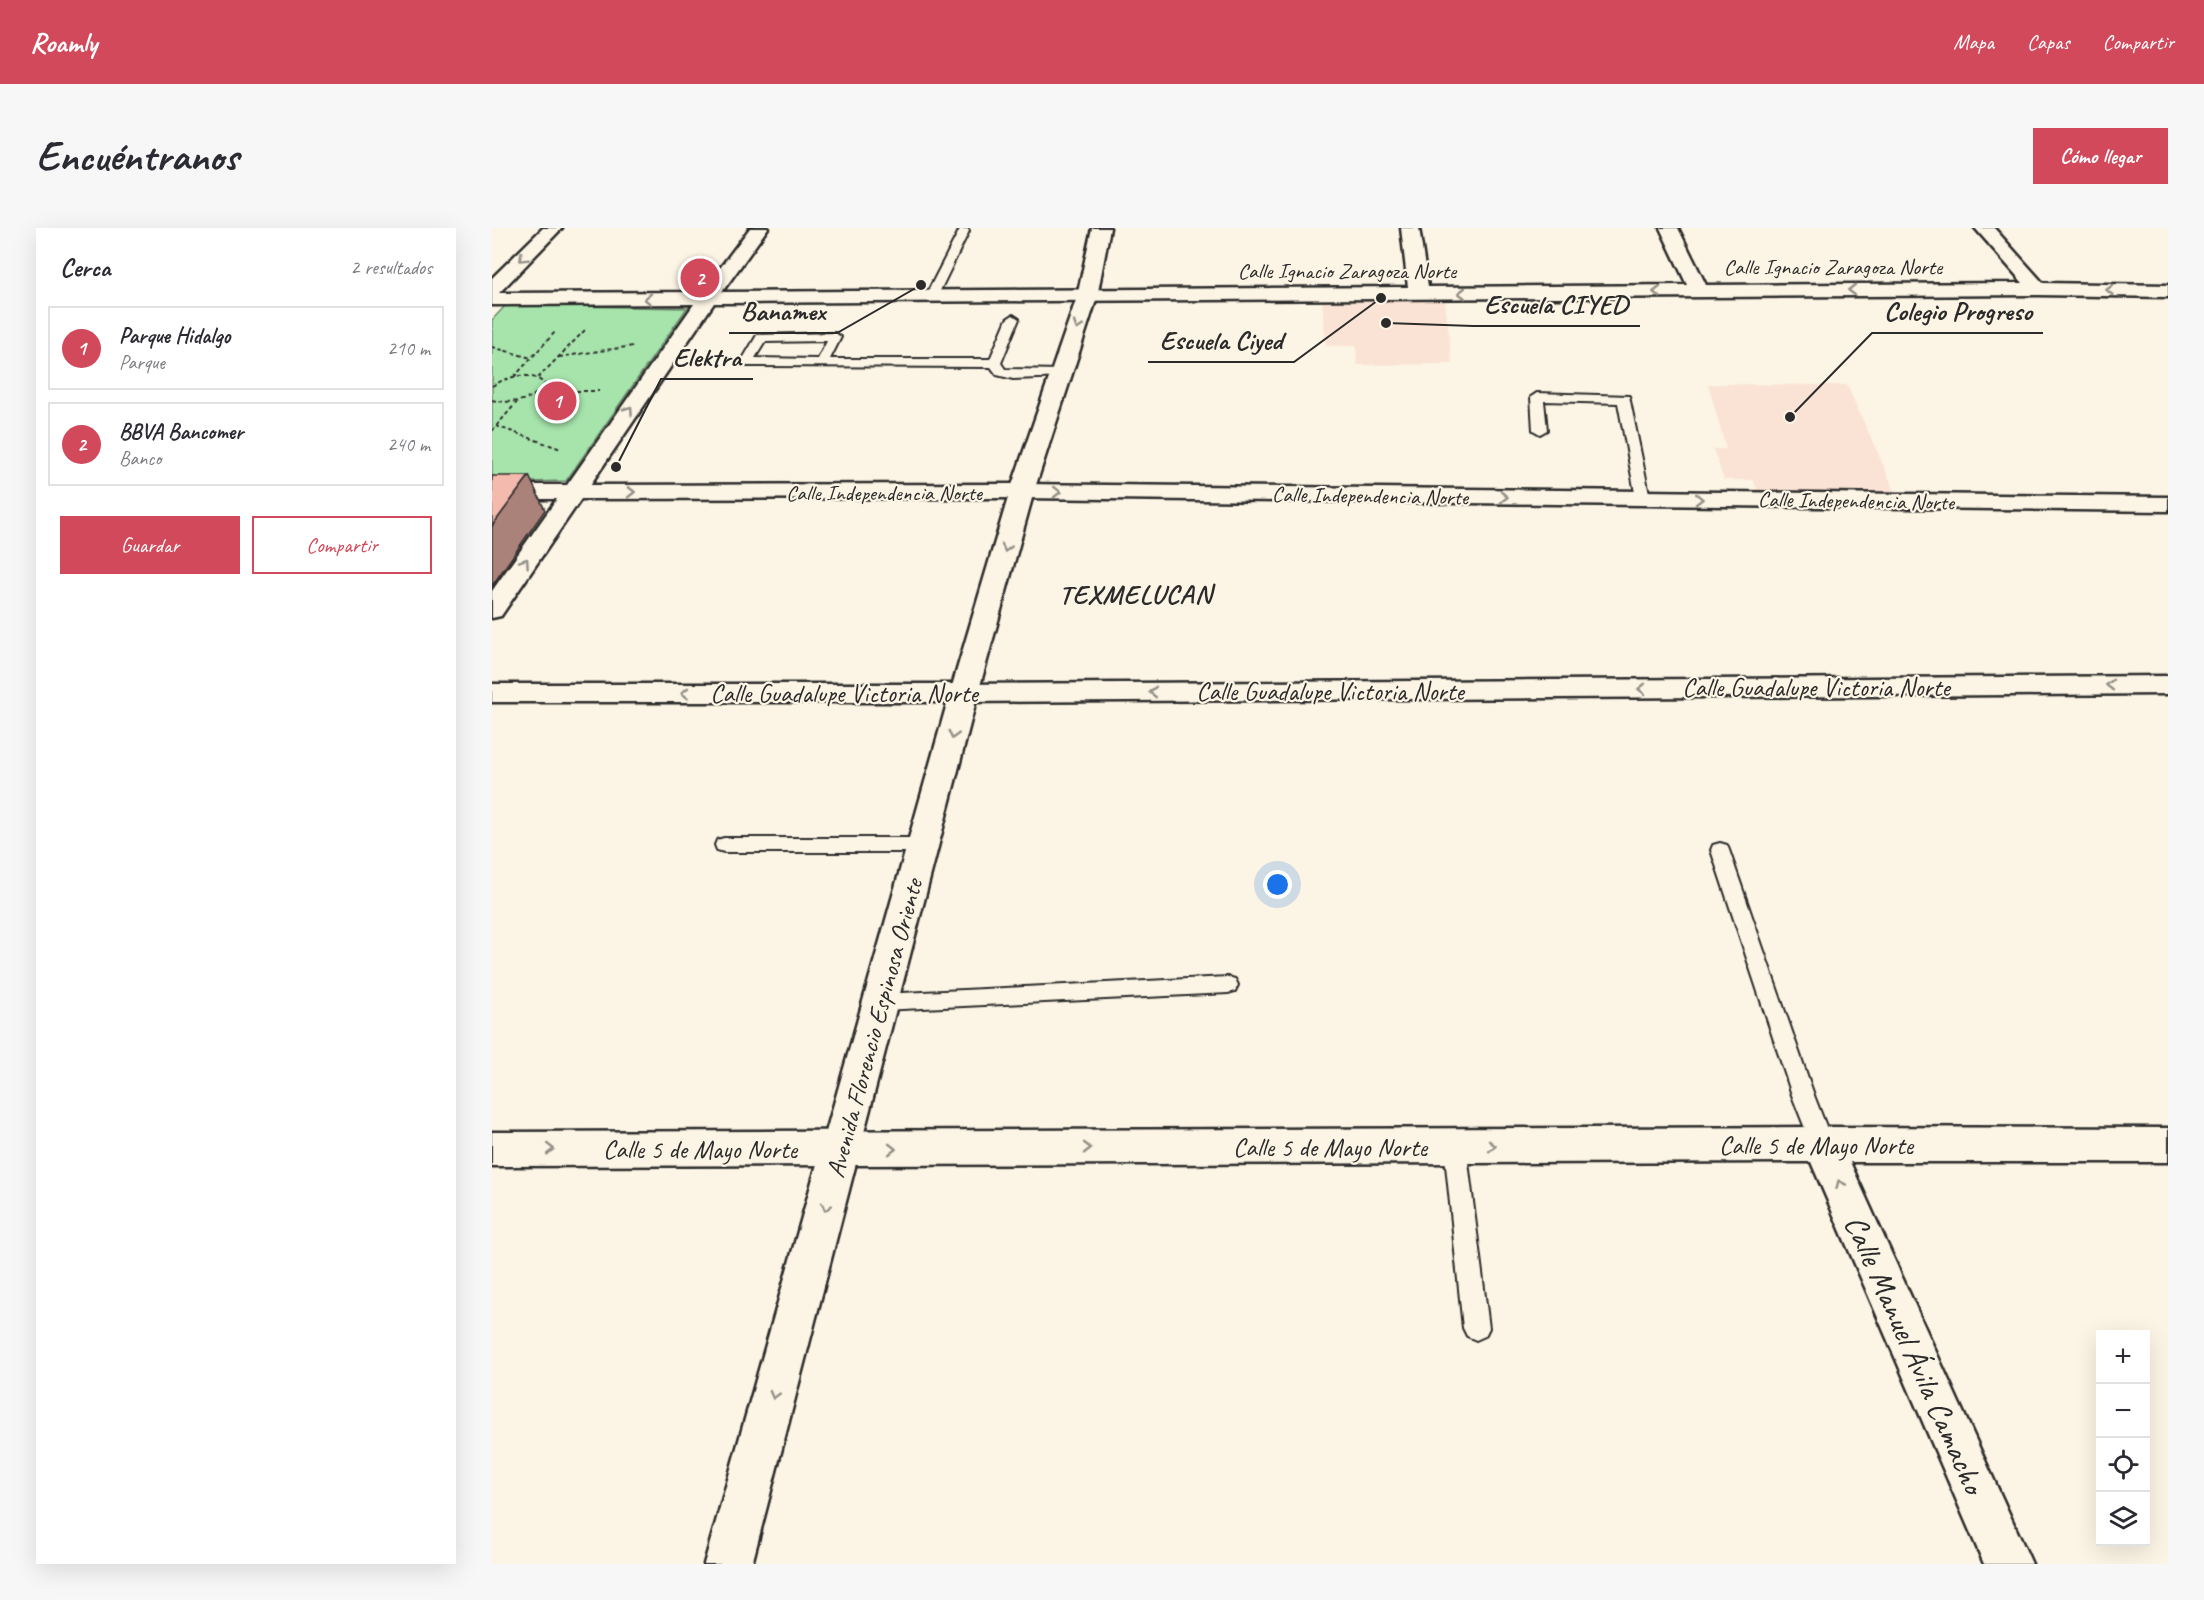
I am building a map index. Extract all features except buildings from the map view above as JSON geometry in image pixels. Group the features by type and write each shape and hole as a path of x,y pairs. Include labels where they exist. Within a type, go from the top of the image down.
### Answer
{"street":[{"path":"492,289 553,228"},
{"path":"492,610 707,298 759,228"},
{"name":"Avenida Florencio Espinosa Oriente","path":"728,1564 964,693 1022,491 1087,297 1101,228"},
{"path":"1410,228 1419,294"},
{"path":"1669,228 1699,291"},
{"path":"1984,228 2038,289"},
{"name":"Calle Ignacio Zaragoza Norte","path":"492,299 1087,297 2038,289 2168,291"},
{"name":"Calle Independencia Norte","path":"492,492 1022,491 2168,504"},
{"name":"Calle Guadalupe Victoria Norte","path":"492,693 964,693 2168,685"},
{"name":"Calle 5 de Mayo Norte","path":"492,1149 1822,1144 2168,1145"},
{"name":"Calle Manuel Ávila Camacho","path":"1822,1144 2008,1564"}],"lane":[{"path":"931,297 964,231"},
{"path":"995,363 1013,319"},
{"path":"822,362 835,337 761,338 747,362 995,363"},
{"path":"995,363 1001,372 1013,375 1062,375"},
{"path":"1540,430 1537,397 1624,399 1644,498"},
{"path":"724,844 923,845"},
{"path":"1720,850 1803,1098 1822,1144"},
{"path":"882,1002 1228,985"},
{"path":"1455,1146 1476,1328"}],"path":[{"path":"514,377 561,325"},
{"path":"538,378 590,325"},
{"path":"559,357 635,345"},
{"path":"492,347 531,358"},
{"path":"492,386 514,377 538,378 545,384 540,391"},
{"path":"492,431 518,401 540,391 609,392"},
{"path":"492,400 518,401"},
{"path":"496,426 564,450"}],"shaded area":[{"path":"1445,300 1452,364 1357,365 1356,346 1326,346 1322,301"},
{"path":"1708,384 1847,385 1895,491 1758,491 1753,480 1724,480 1713,449 1726,449"}],"green space":[{"path":"506,305 687,308 566,481 492,483 492,320"}],"place":[{"name":"BBVA Bancomer","path":"700,278"},
{"name":"Banamex","path":"921,285"},
{"name":"Escuela Ciyed","path":"1381,298"},
{"name":"Escuela CIYED","path":"1386,323"},
{"name":"Parque Hidalgo","path":"557,401"},
{"name":"Colegio Progreso","path":"1790,417"},
{"name":"Elektra","path":"616,467"}],"district":[{"name":"TEXMELUCAN","path":"1136,594"}]}
